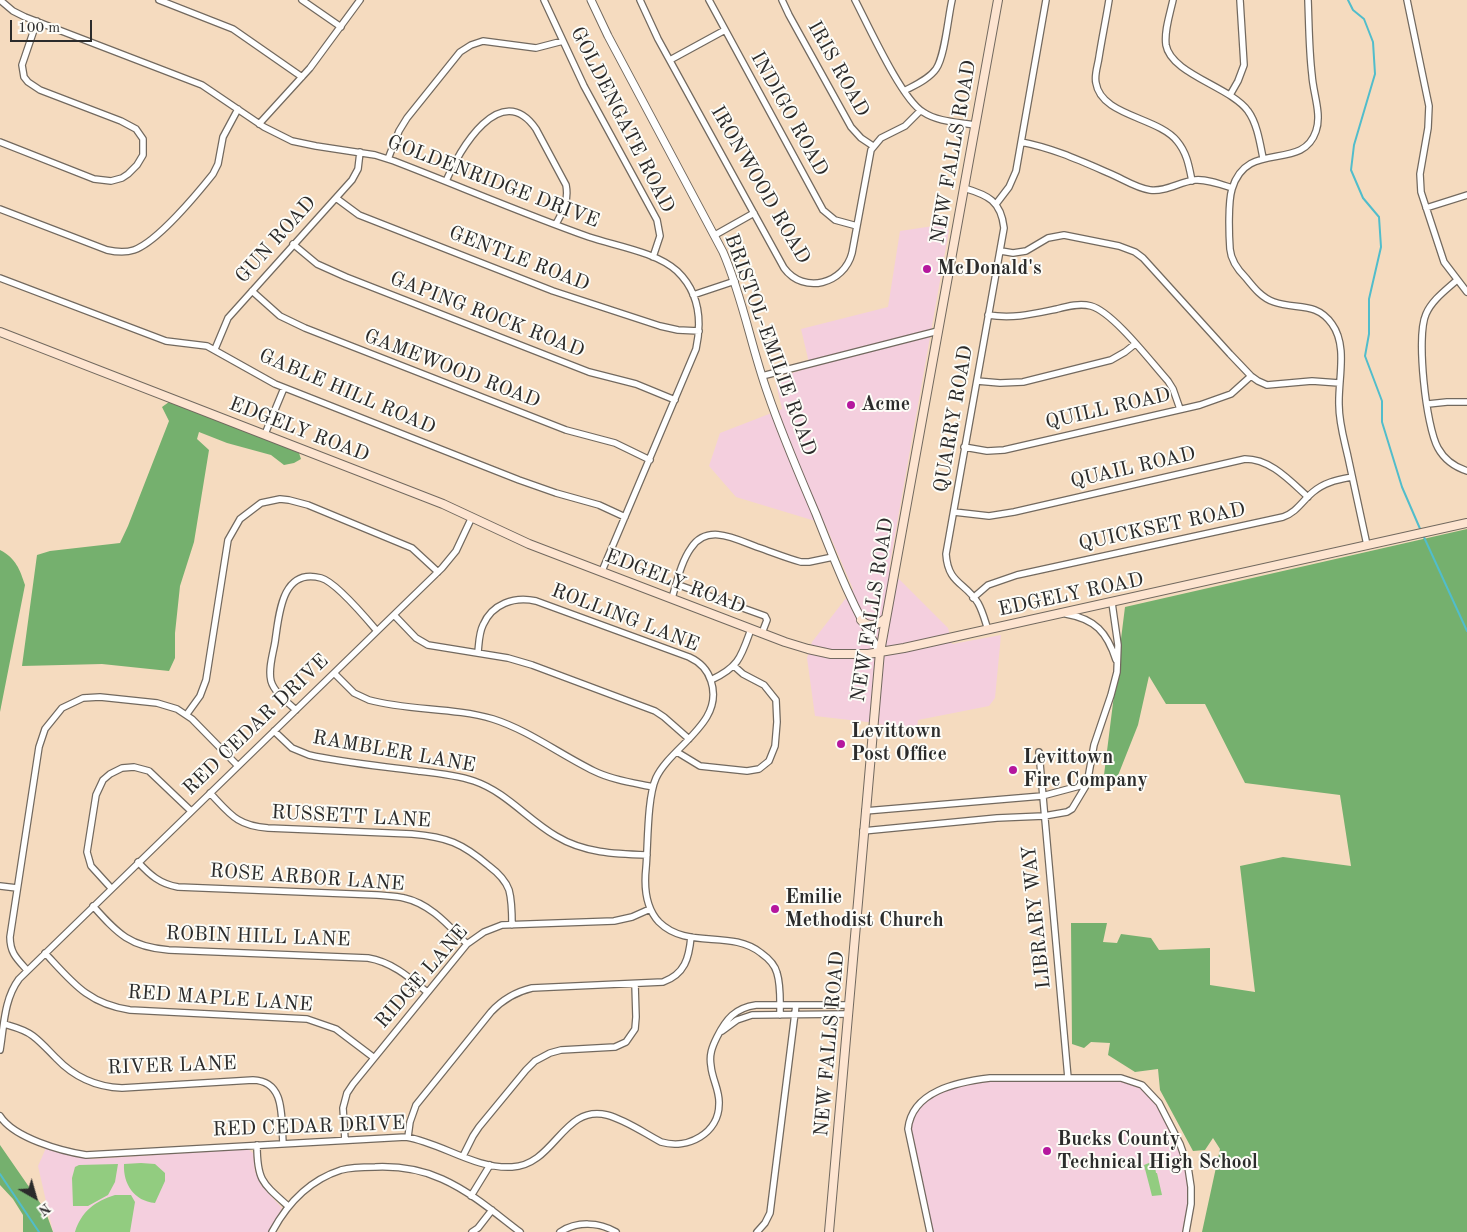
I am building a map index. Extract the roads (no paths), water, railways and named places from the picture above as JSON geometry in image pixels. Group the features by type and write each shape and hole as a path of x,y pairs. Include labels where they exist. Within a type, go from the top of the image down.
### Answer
{"main road":[{"name":"NEW FALLS ROAD","path":"829,1232 880,652 998,0"},
{"name":"EDGELY ROAD","path":"0,332 442,504 529,544 751,629 808,649 831,654 852,655 880,652 988,630 1467,523"},
{"path":"861,620 867,625 874,625 886,618"}],"street":[{"name":"GOLDENRIDGE DRIVE","path":"0,0 13,11 202,85 259,124 292,141 360,152 388,159 588,237 653,257 668,264 679,273 694,295 698,308 699,331 694,356 602,571"},
{"path":"159,0 233,29 302,77"},
{"path":"302,0 341,27"},
{"path":"259,124 302,77 360,0"},
{"name":"GOLDENGATE ROAD","path":"544,0 584,86 657,220 660,236 653,257"},
{"name":"BRISTOL-EMILIE ROAD","path":"591,0 627,73 715,234 735,281 762,376 779,424 833,557 861,620 880,652"},
{"name":"IRONWOOD ROAD","path":"640,0 670,60 754,213 788,273 795,279 810,283 832,279 844,271 850,261 873,146"},
{"name":"INDIGO ROAD","path":"709,0 826,213 835,220 857,226"},
{"name":"IRIS ROAD","path":"782,0 851,127 861,138 873,146"},
{"path":"854,0 909,100 920,111 933,117 975,125"},
{"path":"904,91 928,77 937,68 941,58 952,0"},
{"path":"964,188 985,195 996,204 1013,179 1046,0"},
{"path":"1109,0 1096,77 1099,92 1110,104 1157,126 1177,140 1186,156 1192,181"},
{"path":"1173,0 1166,39 1169,54 1182,66 1230,95 1249,112 1263,158"},
{"path":"1230,95 1244,65 1240,0"},
{"path":"1308,0 1312,78 1317,113 1316,131 1310,142 1300,150 1288,155 1263,158 1242,170 1232,188 1230,249 1236,266 1257,291 1268,299 1283,304 1312,308 1328,319 1335,328 1340,348 1340,420 1366,545"},
{"path":"1407,0 1429,106 1428,128 1420,174 1421,192 1444,262 1467,292"},
{"path":"0,142 94,178 111,181 128,174 140,161 144,152 142,135 136,128 40,90 28,82 24,77 22,65 37,21"},
{"path":"670,60 725,30"},
{"path":"388,159 397,136 407,118 460,52 476,42 483,41 536,48 562,41"},
{"path":"0,209 107,250 124,252 137,249 158,234 213,174 218,164 223,137 238,109"},
{"path":"446,181 460,152 488,119 506,111 516,112 529,121 536,129 566,185 567,201 556,224"},
{"path":"873,146 881,138 905,126 920,111"},
{"path":"1020,142 1043,146 1064,153 1150,190 1206,180 1232,188"},
{"name":"GUN ROAD","path":"215,349 225,323 355,175 360,152"},
{"path":"1426,208 1467,195"},
{"name":"GENTLE ROAD","path":"336,198 359,215 553,291 660,326 678,330 699,331"},
{"name":"QUARRY ROAD","path":"988,630 983,614 973,598 952,575 947,564 947,550 964,447 1001,251 1004,228 1000,210 996,204"},
{"path":"715,234 754,213"},
{"path":"1001,251 1013,253 1026,251 1048,238 1058,235 1073,236 1127,248 1149,264 1251,376 1267,385 1312,381 1339,383"},
{"name":"GAPING ROCK ROAD","path":"294,244 317,264 346,277 589,372 636,384 675,400"},
{"name":"GABLE HILL ROAD","path":"0,278 166,341 200,344 215,349 284,388 519,480 566,496 595,503 625,517"},
{"path":"1456,280 1430,306 1424,322 1422,359 1431,427 1437,446 1449,461 1467,472"},
{"path":"694,295 735,281"},
{"name":"GAMEWOOD ROAD","path":"252,291 280,316 305,328 566,430 615,443 650,460"},
{"path":"988,315 1007,318 1022,317 1074,306 1090,306 1110,316 1168,381 1180,409"},
{"path":"762,376 938,331"},
{"path":"977,381 1023,382 1110,360 1126,352 1135,344"},
{"name":"QUILL ROAD","path":"964,447 987,451 1004,450 1180,409 1231,394 1251,376"},
{"path":"265,434 284,388"},
{"path":"1428,404 1467,402"},
{"name":"QUAIL ROAD","path":"954,512 989,516 1014,512 1245,459 1260,461 1270,465 1308,497"},
{"name":"QUICKSET ROAD","path":"973,598 988,585 1016,575 1283,517 1296,510 1308,497 1330,481 1352,477"},
{"path":"187,714 200,696 206,680 228,540 240,519 261,503 280,499 308,505 412,548 438,572"},
{"name":"RED CEDAR DRIVE","path":"0,1050 11,991 27,970 438,572 456,551 472,517"},
{"path":"672,598 691,547 699,539 710,535 726,535 801,562 833,557"},
{"path":"296,710 279,693 271,680 282,601 290,586 305,578 313,577 326,580 377,630"},
{"path":"676,584 765,616 767,620 762,633"},
{"name":"ROLLING LANE","path":"478,652 482,627 495,610 508,601 528,599 689,657 704,668 711,680 714,698 712,708 707,717 658,774 653,787 645,882 647,899 650,909 657,920 670,931 684,937 738,942 753,946 765,955 774,968 779,985 780,1015"},
{"path":"863,831 997,818 1044,816 1067,812 1072,809 1087,784 1094,745 1111,695 1118,666 1117,634 1112,603"},
{"path":"1064,613 1085,618 1100,629 1112,648 1118,666"},
{"path":"394,615 423,643 442,648 508,658 532,665 646,707 664,717 689,739"},
{"path":"711,680 723,675 734,666 741,655 751,629"},
{"path":"677,752 700,766 747,772 759,769 773,754 777,722 776,700 764,685 743,674 734,666"},
{"path":"334,673 354,693 368,700 493,719 514,728 595,771 614,778 653,787"},
{"path":"27,970 14,956 10,944 17,888 42,736 55,714 67,704 92,697 162,704 187,714 238,766"},
{"name":"RAMBLER LANE","path":"274,731 292,748 309,755 441,774 473,781 503,796 545,829 570,844 607,853 647,855"},
{"name":"LIBRARY WAY","path":"1039,752 1068,1078"},
{"path":"112,888 91,866 87,852 96,795 104,780 110,774 122,768 134,767 149,771 191,811"},
{"path":"865,811 1042,796 1087,784"},
{"name":"RUSSETT LANE","path":"210,793 234,817 249,826 277,829 412,834 434,836 457,843 473,852 502,877 509,890 512,925"},
{"name":"ROSE ARBOR LANE","path":"138,862 157,880 170,885 406,898 436,914 467,944"},
{"path":"0,886 17,888"},
{"name":"ROBIN HILL LANE","path":"93,906 124,936 140,945 154,949 368,958 386,963 398,969 427,992"},
{"name":"RIDGE LANE","path":"345,1140 344,1101 353,1084 427,992 467,944 476,936 492,928 512,925 614,921 632,918 650,909"},
{"path":"408,1137 410,1122 416,1105 491,1012 508,998 524,990 542,987 663,982 675,976 688,961 691,937"},
{"name":"RED MAPLE LANE","path":"45,952 83,992 109,1006 130,1010 307,1019 336,1029 373,1057"},
{"path":"464,1156 479,1127 535,1061 550,1053 561,1050 616,1047 626,1042 635,1028 635,984"},
{"name":"RED CEDAR DRIVE","path":"0,1116 8,1126 22,1135 86,1154 120,1154 257,1144 408,1137 439,1146 490,1165 512,1167 529,1164 544,1153 568,1125 582,1118 598,1114 618,1119 669,1144 686,1144 700,1138 712,1125 719,1106 711,1068 711,1052 728,1017 741,1008 756,1005 849,1005"},
{"path":"757,1232 765,1223 770,1213 796,1005"},
{"path":"716,1039 723,1030 737,1020 752,1015 848,1014"},
{"name":"RIVER LANE","path":"4,1024 32,1035 68,1070 82,1079 103,1086 122,1088 253,1080 264,1082 273,1088 279,1098 283,1143"},
{"path":"930,1232 908,1130 911,1114 917,1104 928,1096 974,1080 990,1078 1121,1078 1129,1079 1142,1085 1157,1098 1180,1144 1189,1172 1191,1204 1186,1232"},
{"path":"257,1144 260,1176 268,1189 288,1206"},
{"path":"472,1196 490,1165"},
{"path":"272,1232 288,1206 320,1179 342,1170 397,1167 413,1169 441,1179 472,1196 520,1232"},
{"path":"472,1232 492,1210"},
{"path":"560,1232 572,1226 587,1224 606,1227 616,1232"}],"waterway":[{"path":"1348,0 1353,10 1364,19 1373,42 1375,74 1354,145 1351,170 1363,198 1379,217 1381,247 1369,299 1369,334 1365,356 1382,401 1382,422 1402,487 1421,531"},
{"path":"1423,535 1467,631"},
{"path":"0,1174 39,1232"}],"place":[{"name":"McDonald's","path":"927,269"},
{"name":"Acme","path":"851,405"},
{"name":"Levittown Post Office","path":"841,744"},
{"name":"Levittown Fire Company","path":"1013,770"},
{"name":"Emilie Methodist Church","path":"775,909"},
{"name":"Bucks County Technical High School","path":"1047,1151"}]}
